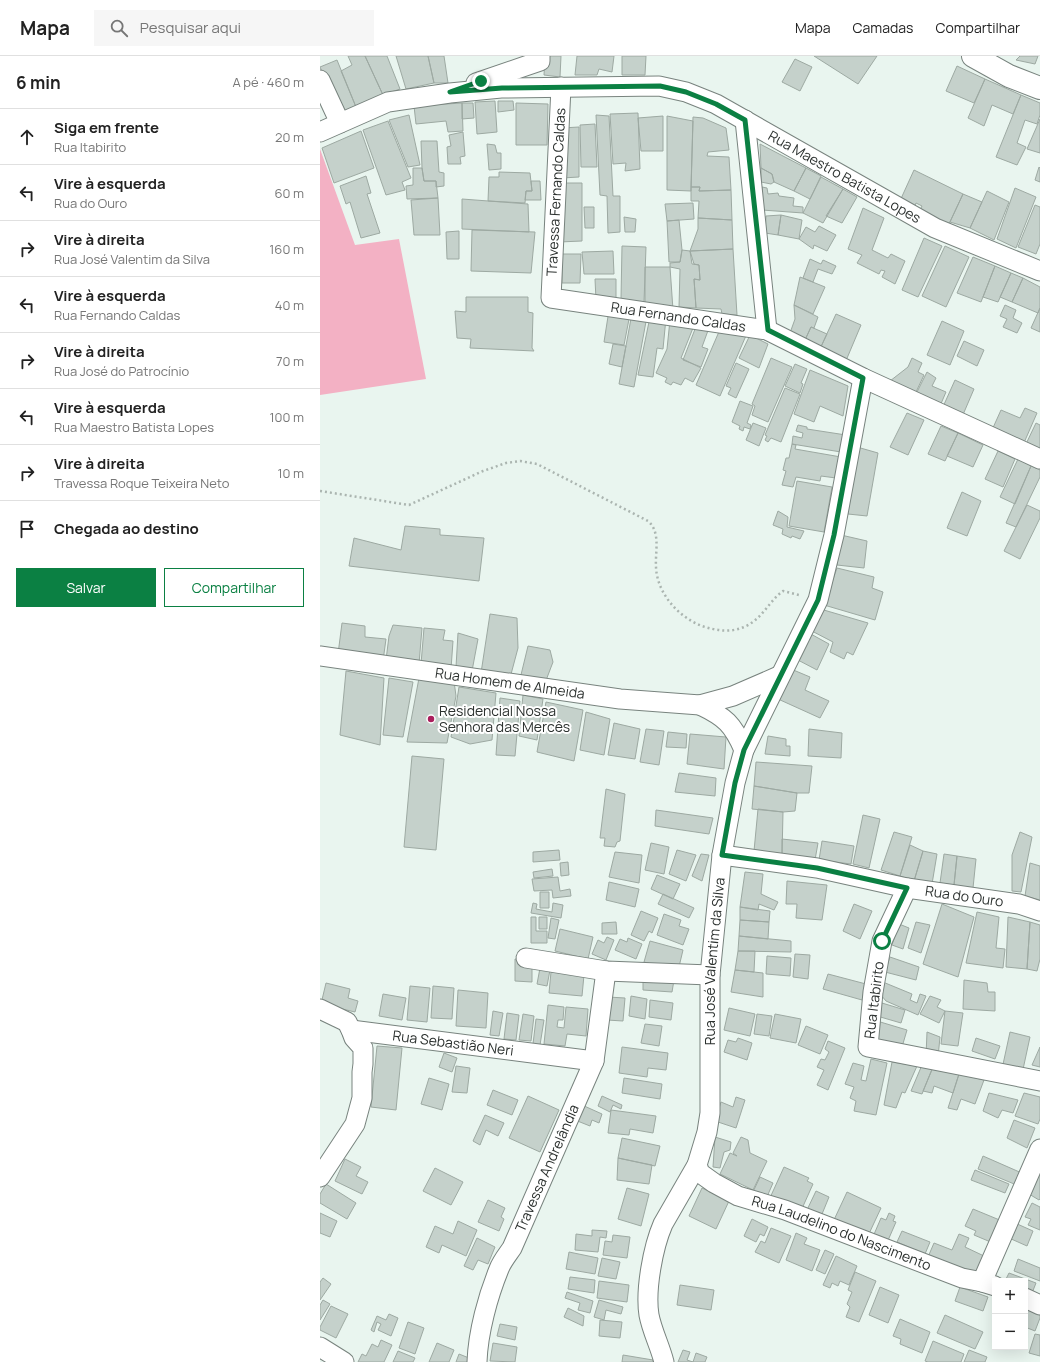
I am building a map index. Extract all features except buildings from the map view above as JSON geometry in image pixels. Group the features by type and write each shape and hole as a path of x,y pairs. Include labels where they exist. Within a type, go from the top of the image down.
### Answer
{"street":[{"path":"450,92 540,61 540,56"},
{"path":"973,56 1009,76 1040,88"},
{"path":"320,80 340,123"},
{"name":"Rua Maestro Batista Lopes","path":"320,132 388,102 450,92 502,88 660,86 686,92 716,104 935,228 1040,272"},
{"name":"Travessa Fernando Caldas","path":"551,298 561,87"},
{"path":"745,120 768,330"},
{"name":"Rua Fernando Caldas","path":"551,298 768,330 863,378 1040,460"},
{"name":"Rua José Valentim da Silva","path":"664,1362 649,1314 651,1270 656,1242 663,1224 697,1165 707,1132 710,1113 710,976 722,855 735,783 744,750 818,600 834,535 863,378"},
{"name":"Rua Homem de Almeida","path":"320,656 620,698 700,705"},
{"path":"700,705 733,696 780,676"},
{"path":"700,705 718,714 728,722 738,736 744,750"},
{"name":"Rua do Ouro","path":"722,855 817,868 907,888 1019,904 1040,911"},
{"name":"Rua Itabirito","path":"907,888 882,941 873,992 868,1047 1040,1082"},
{"path":"526,958 606,971 710,976"},
{"name":"Travessa Andrelândia","path":"477,1362 483,1324 490,1295 499,1268 512,1248 594,1061 606,971"},
{"path":"320,1009 347,1022 354,1038 363,1048 362,1098 355,1124 320,1177"},
{"name":"Rua Sebastião Neri","path":"351,1030 594,1061"},
{"path":"988,1284 1040,1149"},
{"name":"Rua Laudelino do Nascimento","path":"697,1165 700,1173 714,1183 738,1196 792,1213 962,1278 988,1284"},
{"path":"1028,1299 1040,1305"},
{"path":"320,1347 344,1362"}],"path":[{"path":"320,491 409,505 483,471 506,463 520,461 536,464 636,514 654,526 656,538 656,568 661,587 679,612 699,625 726,631 742,628 755,621 762,615 775,598 783,591 818,600"}],"shaded area":[{"path":"320,149 355,245 399,239 426,379 320,395"}],"place":[{"name":"Residencial Nossa Senhora das Mercês","path":"431,719"}],"route":[{"path":"481,81 450,92 502,88 660,86 686,92 716,104 745,120 768,330 863,378 834,535 818,600 744,750 735,783 722,855 817,868 907,888 895,910 882,941"}]}
